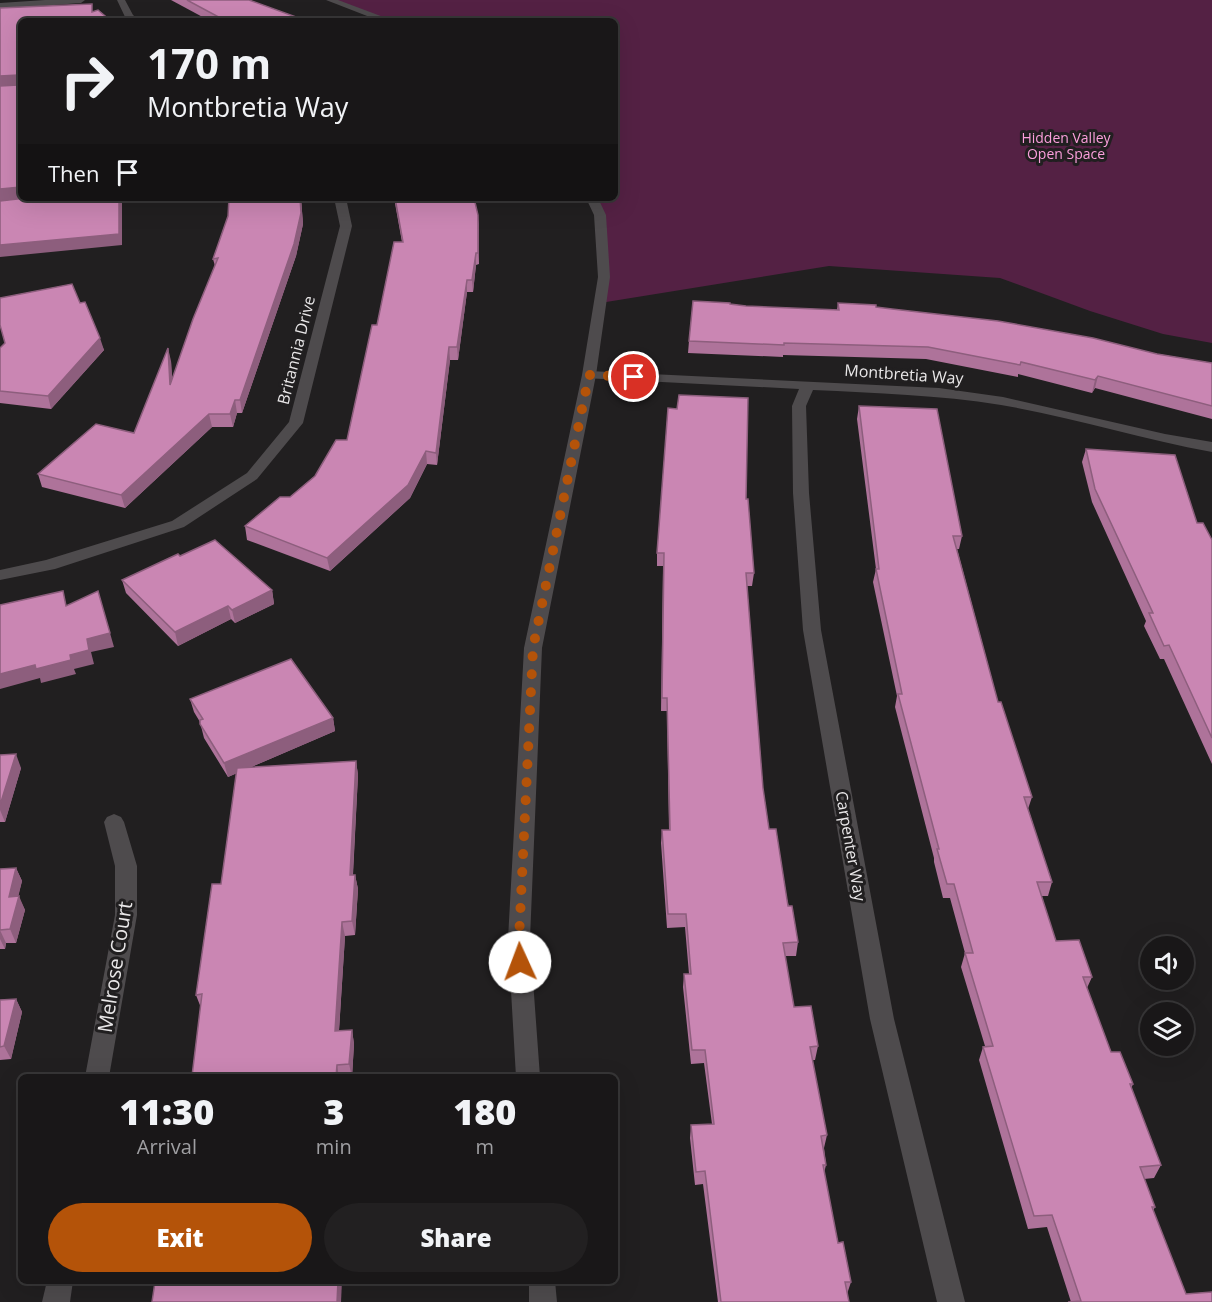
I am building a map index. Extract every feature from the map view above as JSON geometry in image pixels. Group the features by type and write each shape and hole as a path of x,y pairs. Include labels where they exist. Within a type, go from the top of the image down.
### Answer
{"street":[{"path":"0,6 81,0"},
{"path":"121,0 130,18"},
{"path":"330,0 381,18"},
{"name":"Britannia Drive","path":"0,575 49,565 178,524 252,476 296,423 346,226 341,201"},
{"path":"528,1074 519,939 533,648 589,375 604,277 600,215 593,201"},
{"name":"Montbretia Way","path":"589,375 939,392 1003,401 1165,439 1212,447"},
{"name":"Carpenter Way","path":"808,385 800,406 801,493 812,630 882,1019 951,1302"},
{"name":"Melrose Court","path":"98,1074 126,915 126,866 114,822"},
{"path":"56,1302 59,1284"},
{"path":"542,1284 543,1302"}],"green space":[{"name":"Hidden Valley Open Space","path":"330,0 1212,0 1212,343 1163,334 1090,311 1000,278 829,266 600,303 604,277 592,201 618,201 618,18 381,18"}],"building":[{"path":"187,0 249,0 299,18 220,18"},
{"path":"92,4 92,12 98,10 107,18 18,18 18,75 0,76 0,8"},
{"path":"18,85 18,187 0,189 0,86"},
{"path":"18,199 18,201 119,201 119,234 0,245 0,201"},
{"path":"229,201 300,201 301,213 294,244 240,400 235,400 230,414 209,414 121,495 38,474 96,424 134,433 168,348 170,385 193,319 218,258 213,259 228,216"},
{"path":"396,201 475,201 478,215 478,253 476,253 472,280 467,280 457,347 449,347 436,453 426,451 408,485 327,558 245,526 280,497 290,497 315,476 336,440 347,440 372,325 377,325 394,242 403,242"},
{"path":"72,284 80,303 85,302 100,338 48,396 0,391 0,348 5,343 0,325 0,298"},
{"path":"693,301 839,310 838,303 876,305 876,307 998,321 1093,338 1157,354 1212,363 1212,406 1098,376 1095,380 1021,362 1020,365 928,347 689,341"},
{"path":"679,395 748,398 746,499 748,499 754,573 746,573 763,788 769,829 776,829 788,906 792,906 798,942 783,943 794,1007 811,1006 818,1046 810,1047 827,1135 821,1136 826,1165 823,1165 838,1243 843,1242 851,1282 845,1282 849,1302 721,1302 705,1171 696,1172 691,1125 714,1124 705,1050 692,1050 684,974 691,974 686,914 668,914 662,830 670,830 667,698 662,698 664,553 657,553 668,408 677,409"},
{"path":"859,406 937,409 962,536 953,536 998,702 1001,702 1032,797 1024,797 1052,882 1037,882 1056,941 1079,940 1092,977 1083,977 1111,1052 1120,1052 1133,1084 1130,1084 1161,1165 1140,1167 1155,1207 1152,1207 1186,1294 1212,1292 1212,1302 1068,1302 1081,1301 1052,1215 1034,1216 983,1047 993,1046 965,953 973,953 954,884 947,884 898,694 902,694 876,569 879,569"},
{"path":"1086,449 1175,455 1197,523 1203,523 1212,540 1212,738 1169,645 1164,646 1149,613 1153,613 1095,489"},
{"path":"215,540 272,590 232,610 228,606 175,632 122,580 178,554 180,556"},
{"path":"63,591 66,606 98,591 110,633 87,639 89,650 70,655 71,660 36,669 35,665 0,674 0,605"},
{"path":"291,659 333,718 224,763 200,724 200,720 203,719 190,699"},
{"path":"16,754 0,805 0,755"},
{"path":"356,761 350,875 355,875 352,921 342,922 335,1031 352,1030 349,1064 337,1065 336,1074 192,1074 202,994 196,995 212,884 221,884 237,768"},
{"path":"16,868 9,897 19,896 10,929 0,930 0,869"},
{"path":"16,999 4,1046 0,1047 0,1000"},
{"path":"155,1284 338,1284 337,1302 152,1302"}],"route":[{"path":"520,962 519,939 533,648 589,375 634,377"}]}
